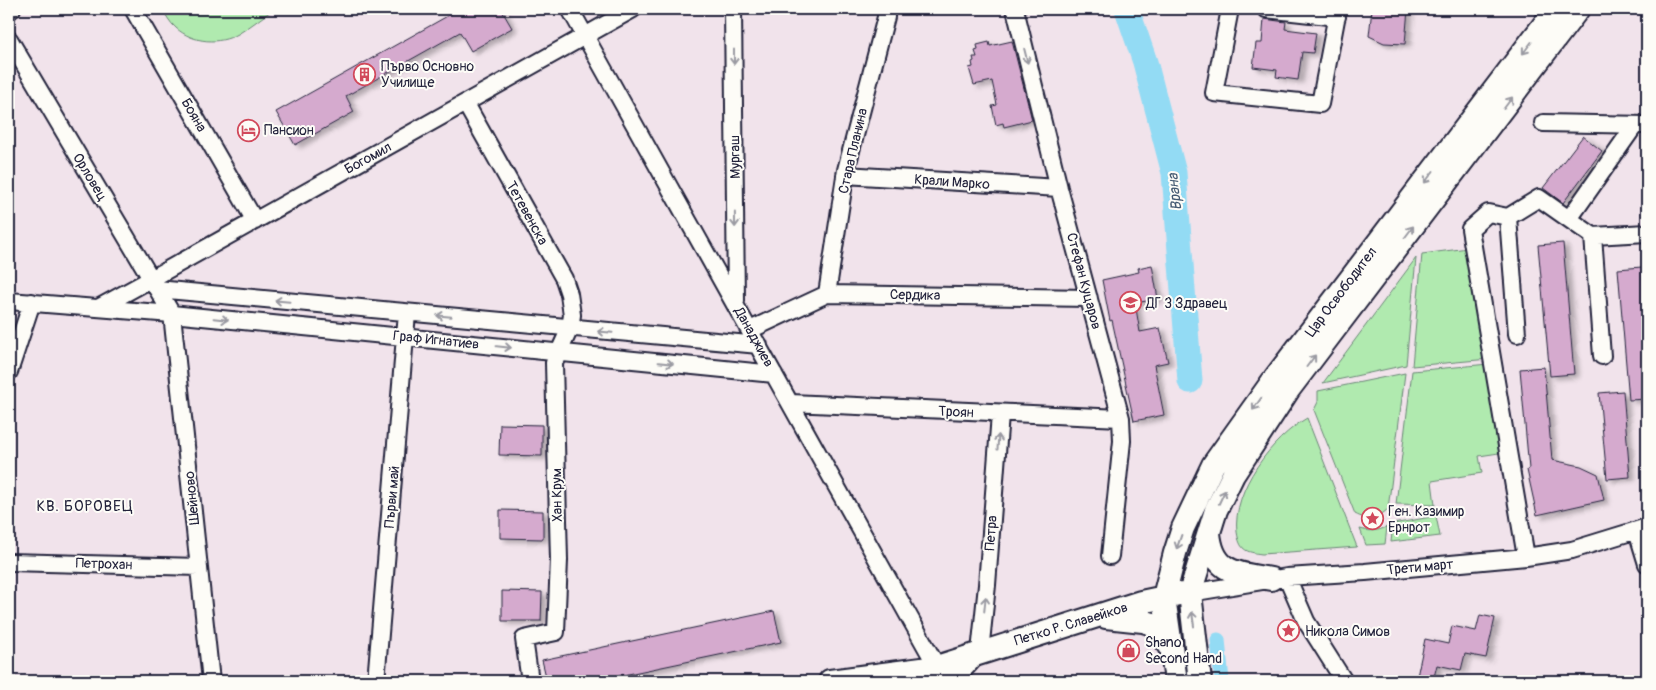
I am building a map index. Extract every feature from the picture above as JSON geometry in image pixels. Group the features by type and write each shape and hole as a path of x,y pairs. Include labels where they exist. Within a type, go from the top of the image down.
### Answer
{"street":[{"name":"Бояна","path":"133,9 255,221"},
{"name":"Данаджиев","path":"570,9 941,674"},
{"name":"Богомил","path":"154,284 255,221 634,9"},
{"name":"Мургаш","path":"733,9 736,305"},
{"name":"Стара Планина","path":"827,294 845,175 886,17 886,9"},
{"name":"Стефан Куцаров","path":"1015,9 1059,188 1121,418 1122,441 1110,556"},
{"path":"1230,9 1214,93 1320,104 1337,13 1266,9"},
{"name":"Цар Освободител","path":"1164,597 1183,528 1213,466 1275,378 1556,9"},
{"name":"Цар Освободител","path":"1190,593 1216,510 1233,475 1289,389 1578,9"},
{"name":"Орловец","path":"9,39 172,314"},
{"name":"Тетевенска","path":"466,104 564,279 569,294 572,315 570,328"},
{"path":"1543,123 1641,125"},
{"path":"1569,219 1641,125"},
{"name":"Крали Марко","path":"845,175 1059,188"},
{"path":"1526,557 1470,229 1488,213 1508,217 1539,198 1593,236 1647,233"},
{"path":"1508,217 1517,334"},
{"path":"1593,236 1602,356"},
{"path":"98,308 154,284"},
{"name":"Граф Игнатиев","path":"154,284 407,313 758,345"},
{"name":"Сердика","path":"750,330 827,294 1089,298"},
{"name":"Граф Игнатиев","path":"11,298 32,302 172,314 774,374"},
{"path":"9,372 32,302"},
{"name":"Първи май","path":"376,681 407,313"},
{"name":"Шейново","path":"172,314 212,681"},
{"name":"Хан Крум","path":"530,681 524,639 556,632 559,560 554,363 570,328"},
{"name":"Троян","path":"791,403 1121,418"},
{"name":"Петра","path":"980,652 1000,414"},
{"path":"1642,529 1647,564"},
{"name":"Трети март","path":"1190,593 1279,578 1526,557 1572,550 1642,529"},
{"path":"1209,533 1214,555 1227,569 1237,573 1279,578 1344,681"},
{"name":"Петрохан","path":"9,562 199,567"},
{"path":"1190,593 1200,681"},
{"name":"Петко Р. Славейков","path":"830,681 941,674 980,652 1095,616 1164,597 1190,593"},
{"path":"1164,597 1176,681"},
{"path":"1095,616 1143,621 1153,624 1171,646"},
{"path":"954,681 980,652"}],"green space":[{"path":"162,9 274,9 231,38 206,41 190,37 176,28"},
{"path":"1468,248 1489,359 1412,366 1422,254"},
{"path":"1416,258 1406,365 1323,383"},
{"path":"1489,364 1499,453 1479,456 1482,473 1432,481 1435,505 1396,504 1412,371"},
{"path":"1405,373 1388,509 1376,517 1364,518 1355,514 1314,410 1318,402 1318,391"},
{"path":"1307,418 1357,547 1262,554 1247,551 1240,543 1237,532 1237,516 1241,499 1248,483 1268,452 1281,438"},
{"path":"1436,516 1440,536 1391,542 1393,524"},
{"path":"1387,527 1385,544 1366,545 1360,529 1374,531"}],"building":[{"name":"Първо Основно Училище","path":"460,9 501,9 512,28 471,51 460,32 346,96 354,112 295,145 276,112"},
{"path":"1372,9 1408,9 1405,44 1384,43 1369,36"},
{"path":"1264,19 1286,22 1285,29 1316,33 1313,53 1302,52 1298,80 1276,77 1277,70 1253,67 1256,43 1262,43"},
{"path":"1012,41 1032,120 1004,127 1003,123 996,125 992,106 997,105 992,81 974,85 969,68 973,67 973,57 977,57 975,51 978,50 977,45 989,42 990,46"},
{"path":"1583,136 1602,151 1563,203 1543,188"},
{"path":"1563,243 1574,374 1550,376 1538,245"},
{"path":"1152,265 1158,299 1135,303 1140,332 1160,328 1168,362 1154,365 1164,415 1134,421 1102,280 1139,272 1138,268"},
{"path":"1642,267 1647,330 1647,399 1629,400 1618,269"},
{"path":"1544,367 1552,460 1581,466 1598,474 1604,500 1537,515 1527,470 1529,469 1520,369"},
{"path":"1623,391 1630,477 1607,479 1599,393"},
{"path":"500,424 542,425 542,456 499,455"},
{"path":"500,510 543,511 543,539 500,538"},
{"path":"502,591 542,592 541,621 502,621"},
{"path":"774,611 781,642 595,681 547,681 542,660"},
{"path":"1480,615 1495,618 1486,658 1465,654 1461,670 1437,665 1433,681 1416,681 1425,639 1448,644 1452,626 1476,631"}],"waterway":[{"name":"Врана","path":"1127,9 1145,62 1174,173 1190,381"},
{"name":"Врана","path":"1218,640 1222,681"}],"place":[{"name":"Първо Основно Училище","path":"365,74"},
{"name":"Пансион","path":"248,130"},
{"name":"ДГ 3 Здравец","path":"1130,303"},
{"name":"Ген. Казимир Ернрот","path":"1372,519"},
{"name":"Никола Симов","path":"1289,631"},
{"name":"Shano Second Hand","path":"1129,650"}],"district":[{"name":"КВ. БОРОВЕЦ","path":"85,506"}]}
